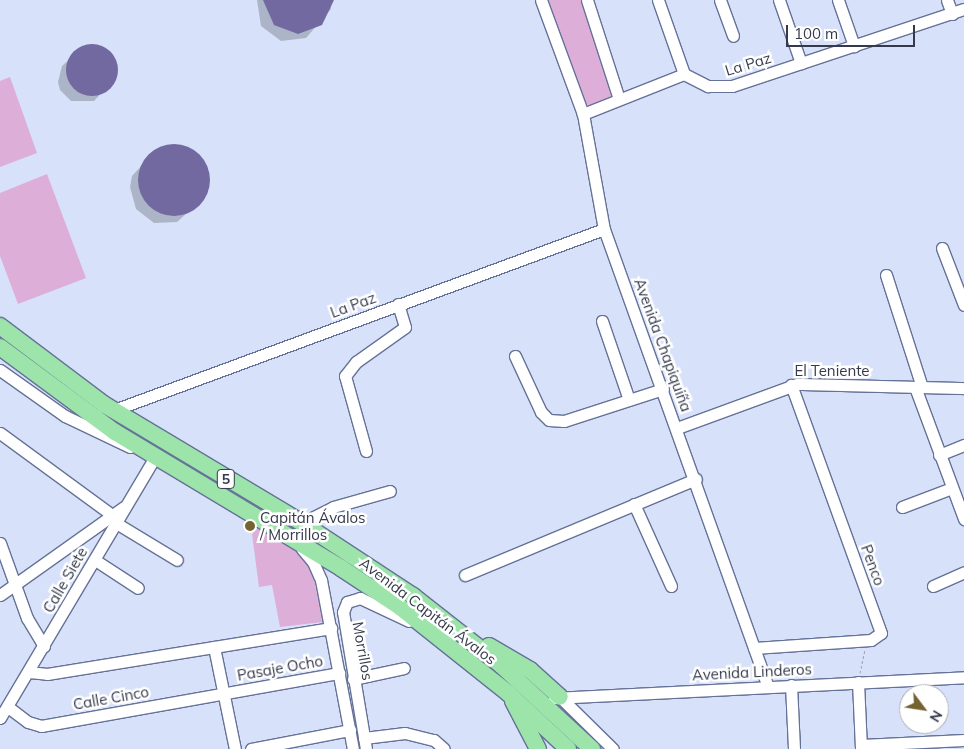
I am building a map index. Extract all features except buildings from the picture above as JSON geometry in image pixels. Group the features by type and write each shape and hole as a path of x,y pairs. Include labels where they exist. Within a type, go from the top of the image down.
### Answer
{"highway":[{"name":"Avenida Capitán Ávalos","path":"0,326 114,410 378,572 455,628 541,701 592,749"},
{"name":"Avenida Capitán Ávalos","path":"0,346 95,418 155,457 364,582 441,638 508,693 568,749"},
{"path":"455,628 530,670 560,697"},
{"path":"508,693 541,701"},
{"path":"508,693 538,749"}],"street":[{"name":"Avenida Chapiquiña","path":"541,0 583,114 604,229 696,478 768,686"},
{"path":"587,0 619,99"},
{"path":"583,114 684,74 658,0"},
{"path":"720,0 732,36"},
{"path":"779,0 800,64"},
{"path":"838,0 854,46"},
{"path":"947,0 952,14"},
{"name":"La Paz","path":"684,74 702,84 724,87 800,64 964,9"},
{"name":"La Paz","path":"114,410 604,229"},
{"path":"942,248 964,305"},
{"path":"886,274 939,455 964,519"},
{"path":"366,451 345,376 356,362 404,327 398,304"},
{"path":"602,321 629,400"},
{"path":"514,356 541,412 549,420 564,421 663,389"},
{"path":"0,370 84,427 155,457"},
{"name":"El Teniente","path":"677,428 791,384 964,388"},
{"name":"Penco","path":"791,384 881,628 879,637 871,640"},
{"path":"0,433 114,519 178,560"},
{"path":"939,455 964,445"},
{"name":"Calle Siete","path":"0,718 95,560 114,519 127,504 155,457"},
{"path":"465,575 696,478"},
{"path":"902,507 952,488"},
{"path":"302,524 332,507 390,491"},
{"path":"634,504 671,586"},
{"path":"0,595 15,583 114,519"},
{"name":"Morrillos","path":"284,534 316,567 331,628 353,749"},
{"path":"0,543 26,618 44,646"},
{"path":"95,560 138,588"},
{"path":"932,586 964,572"},
{"name":"Morrillos","path":"365,743 342,618 345,607 352,600 367,600 441,638"},
{"path":"29,672 47,674 331,628"},
{"path":"754,648 871,640"},
{"path":"214,647 225,692 235,749"},
{"path":"353,678 404,668"},
{"name":"Pasaje Ocho","path":"225,692 339,673"},
{"name":"Avenida Linderos","path":"541,701 560,697 964,677"},
{"path":"860,682 861,747 964,740"},
{"path":"791,685 794,749"},
{"name":"Calle Cinco","path":"8,707 28,722 41,726 225,692"},
{"path":"560,697 613,749"},
{"path":"250,749 350,730"},
{"path":"365,743 405,733 444,749"}],"path":[{"path":"860,682 860,666 871,640"}],"shaded area":[{"path":"545,0 582,0 614,96 590,106 583,102"},
{"path":"10,77 37,153 0,167 0,81"},
{"path":"47,174 86,278 18,304 0,256 0,193"},
{"path":"259,527 296,550 304,559 313,574 323,622 280,627 272,585 259,587 252,534"}],"place":[{"name":"Capitán Ávalos / Morrillos","path":"250,526"}]}
